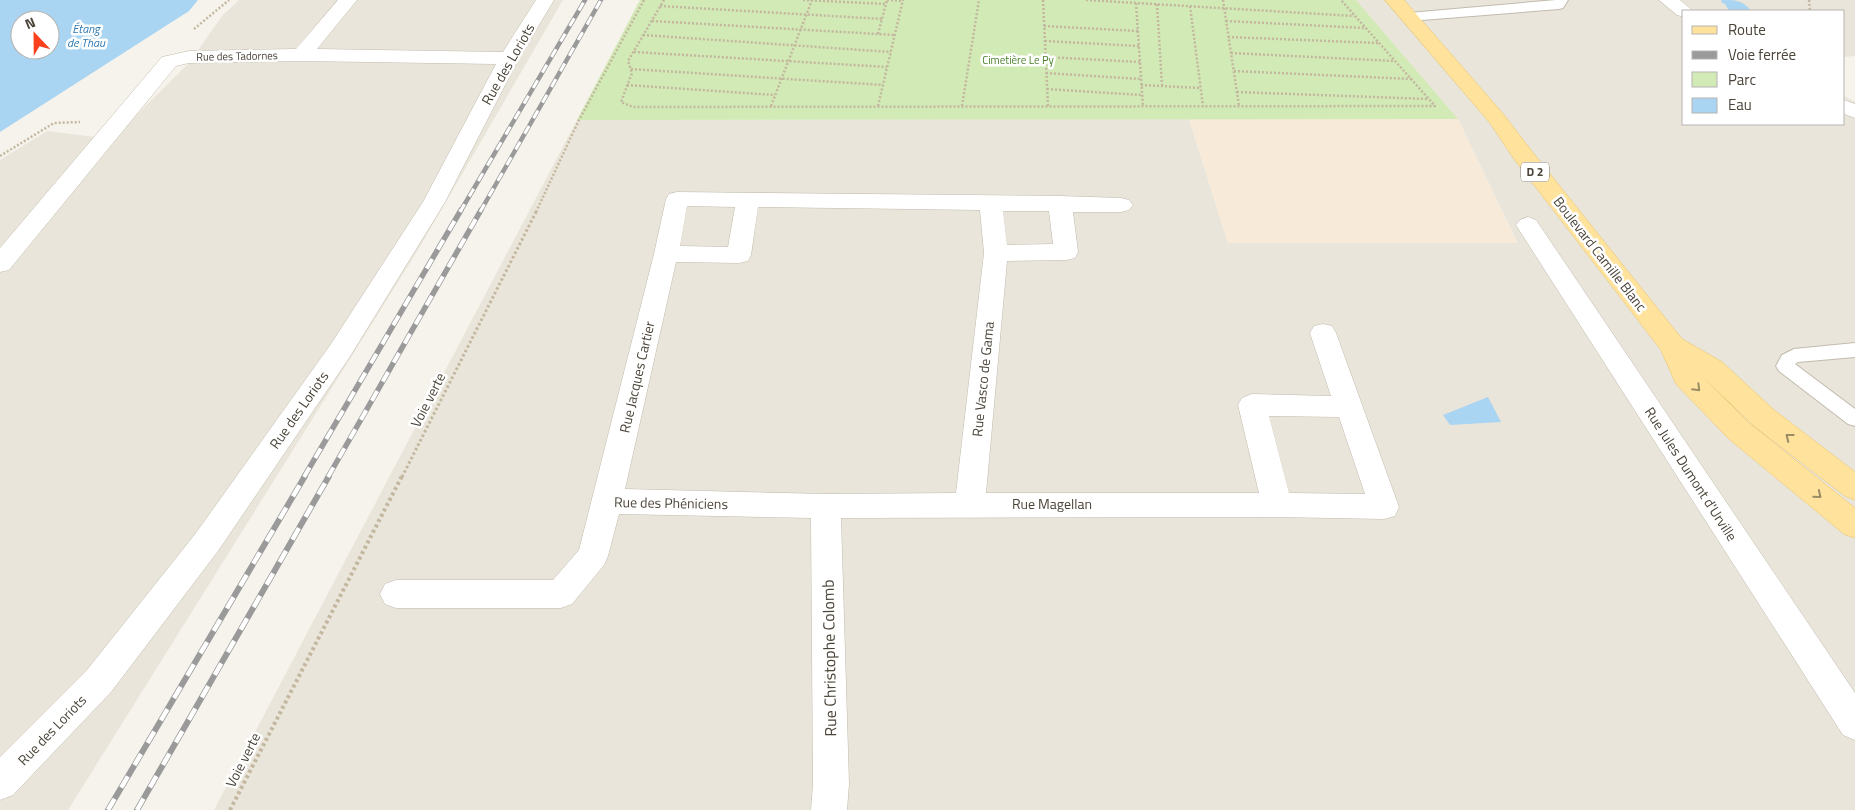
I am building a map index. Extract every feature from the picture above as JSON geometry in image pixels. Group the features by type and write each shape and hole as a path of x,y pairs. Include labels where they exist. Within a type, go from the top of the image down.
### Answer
{"main road":[{"name":"Boulevard Camille Blanc","path":"1394,0 1497,120 1673,346 1686,378 1739,431 1855,525"},
{"name":"Boulevard Camille Blanc","path":"1673,346 1713,369 1764,418 1855,488"}],"street":[{"path":"302,55 348,0"},
{"name":"Rue des Loriots","path":"0,782 70,712 98,680 212,534 340,351 434,202 509,58 545,0"},
{"path":"1668,0 1683,10"},
{"name":"Rue des Tadornes","path":"0,264 169,61 189,57 302,55 509,58"},
{"name":"Rue Jacques Cartier","path":"608,501 666,254 677,199 991,202"},
{"path":"666,254 739,255 748,200"},
{"path":"991,202 1121,205"},
{"name":"Rue Vasco de Gama","path":"970,504 996,253 991,202"},
{"path":"996,253 1066,252 1060,203"},
{"name":"Rue Jules Dumont d'Urville","path":"1528,225 1855,722"},
{"name":"Rue Magellan","path":"826,506 970,504 1384,507 1323,333"},
{"path":"1277,505 1252,405 1348,407"},
{"name":"Rue des Phéniciens","path":"396,594 561,594 593,556 608,501 826,506"},
{"name":"Rue Christophe Colomb","path":"826,506 831,784 829,810"}],"lane":[{"path":"1408,17 1559,5 1562,0"},
{"path":"1855,350 1794,356 1788,360 1785,366 1855,419"}],"path":[{"name":"Voie verte","path":"230,810 519,249 579,120 644,0"},
{"path":"664,0 628,61 632,73 621,102 633,106 1435,106 1341,0"},
{"path":"803,0 886,4"},
{"path":"771,106 812,0"},
{"path":"878,34 887,0 903,1 878,106"},
{"path":"962,106 979,0"},
{"path":"1043,0 1048,106"},
{"path":"1086,0 1354,16"},
{"path":"1223,0 1239,106"},
{"path":"1136,3 1143,106"},
{"path":"1157,4 1162,85"},
{"path":"660,6 883,18"},
{"path":"1190,6 1203,106"},
{"path":"652,20 895,35"},
{"path":"1226,21 1365,28"},
{"path":"1044,26 1138,31"},
{"path":"643,35 891,52"},
{"path":"1228,36 1379,43"},
{"path":"1045,41 1139,46"},
{"path":"634,52 887,67"},
{"path":"1231,53 1395,61"},
{"path":"1046,57 1140,62"},
{"path":"630,70 883,85"},
{"path":"1234,70 1411,79"},
{"path":"1046,73 1141,79"},
{"path":"1141,84 1200,88"},
{"path":"627,85 775,95"},
{"path":"1047,89 1142,95"},
{"path":"1237,92 1429,99"},
{"path":"0,156 54,122 117,122"}],"shaded area":[{"path":"239,0 563,0 418,250 68,810 0,810 0,160 47,131 112,139 189,63 222,16"},
{"path":"1356,0 1855,0 1855,56 1845,57 1845,10 1682,10 1682,125 1845,125 1845,97 1855,102 1855,810 214,810 577,120 1189,119 1228,243 1517,242 1458,119"},
{"path":"1189,119 1458,119 1517,243 1228,243"}],"green space":[{"name":"Cimetière Le Py","path":"640,0 1356,0 1458,119 577,120"}],"water":[{"name":"Étang de Thau","path":"0,0 198,0 189,11 0,132"},
{"path":"1722,0 1738,1 1750,10 1728,10 1725,4 1721,2"},
{"path":"1488,397 1501,422 1450,425 1443,415"}],"railway":[{"path":"460,212 585,0"},
{"path":"480,212 601,0"},
{"path":"304,477 461,210"},
{"path":"328,477 481,210"},
{"path":"108,810 305,476"},
{"path":"137,810 329,476"}]}
